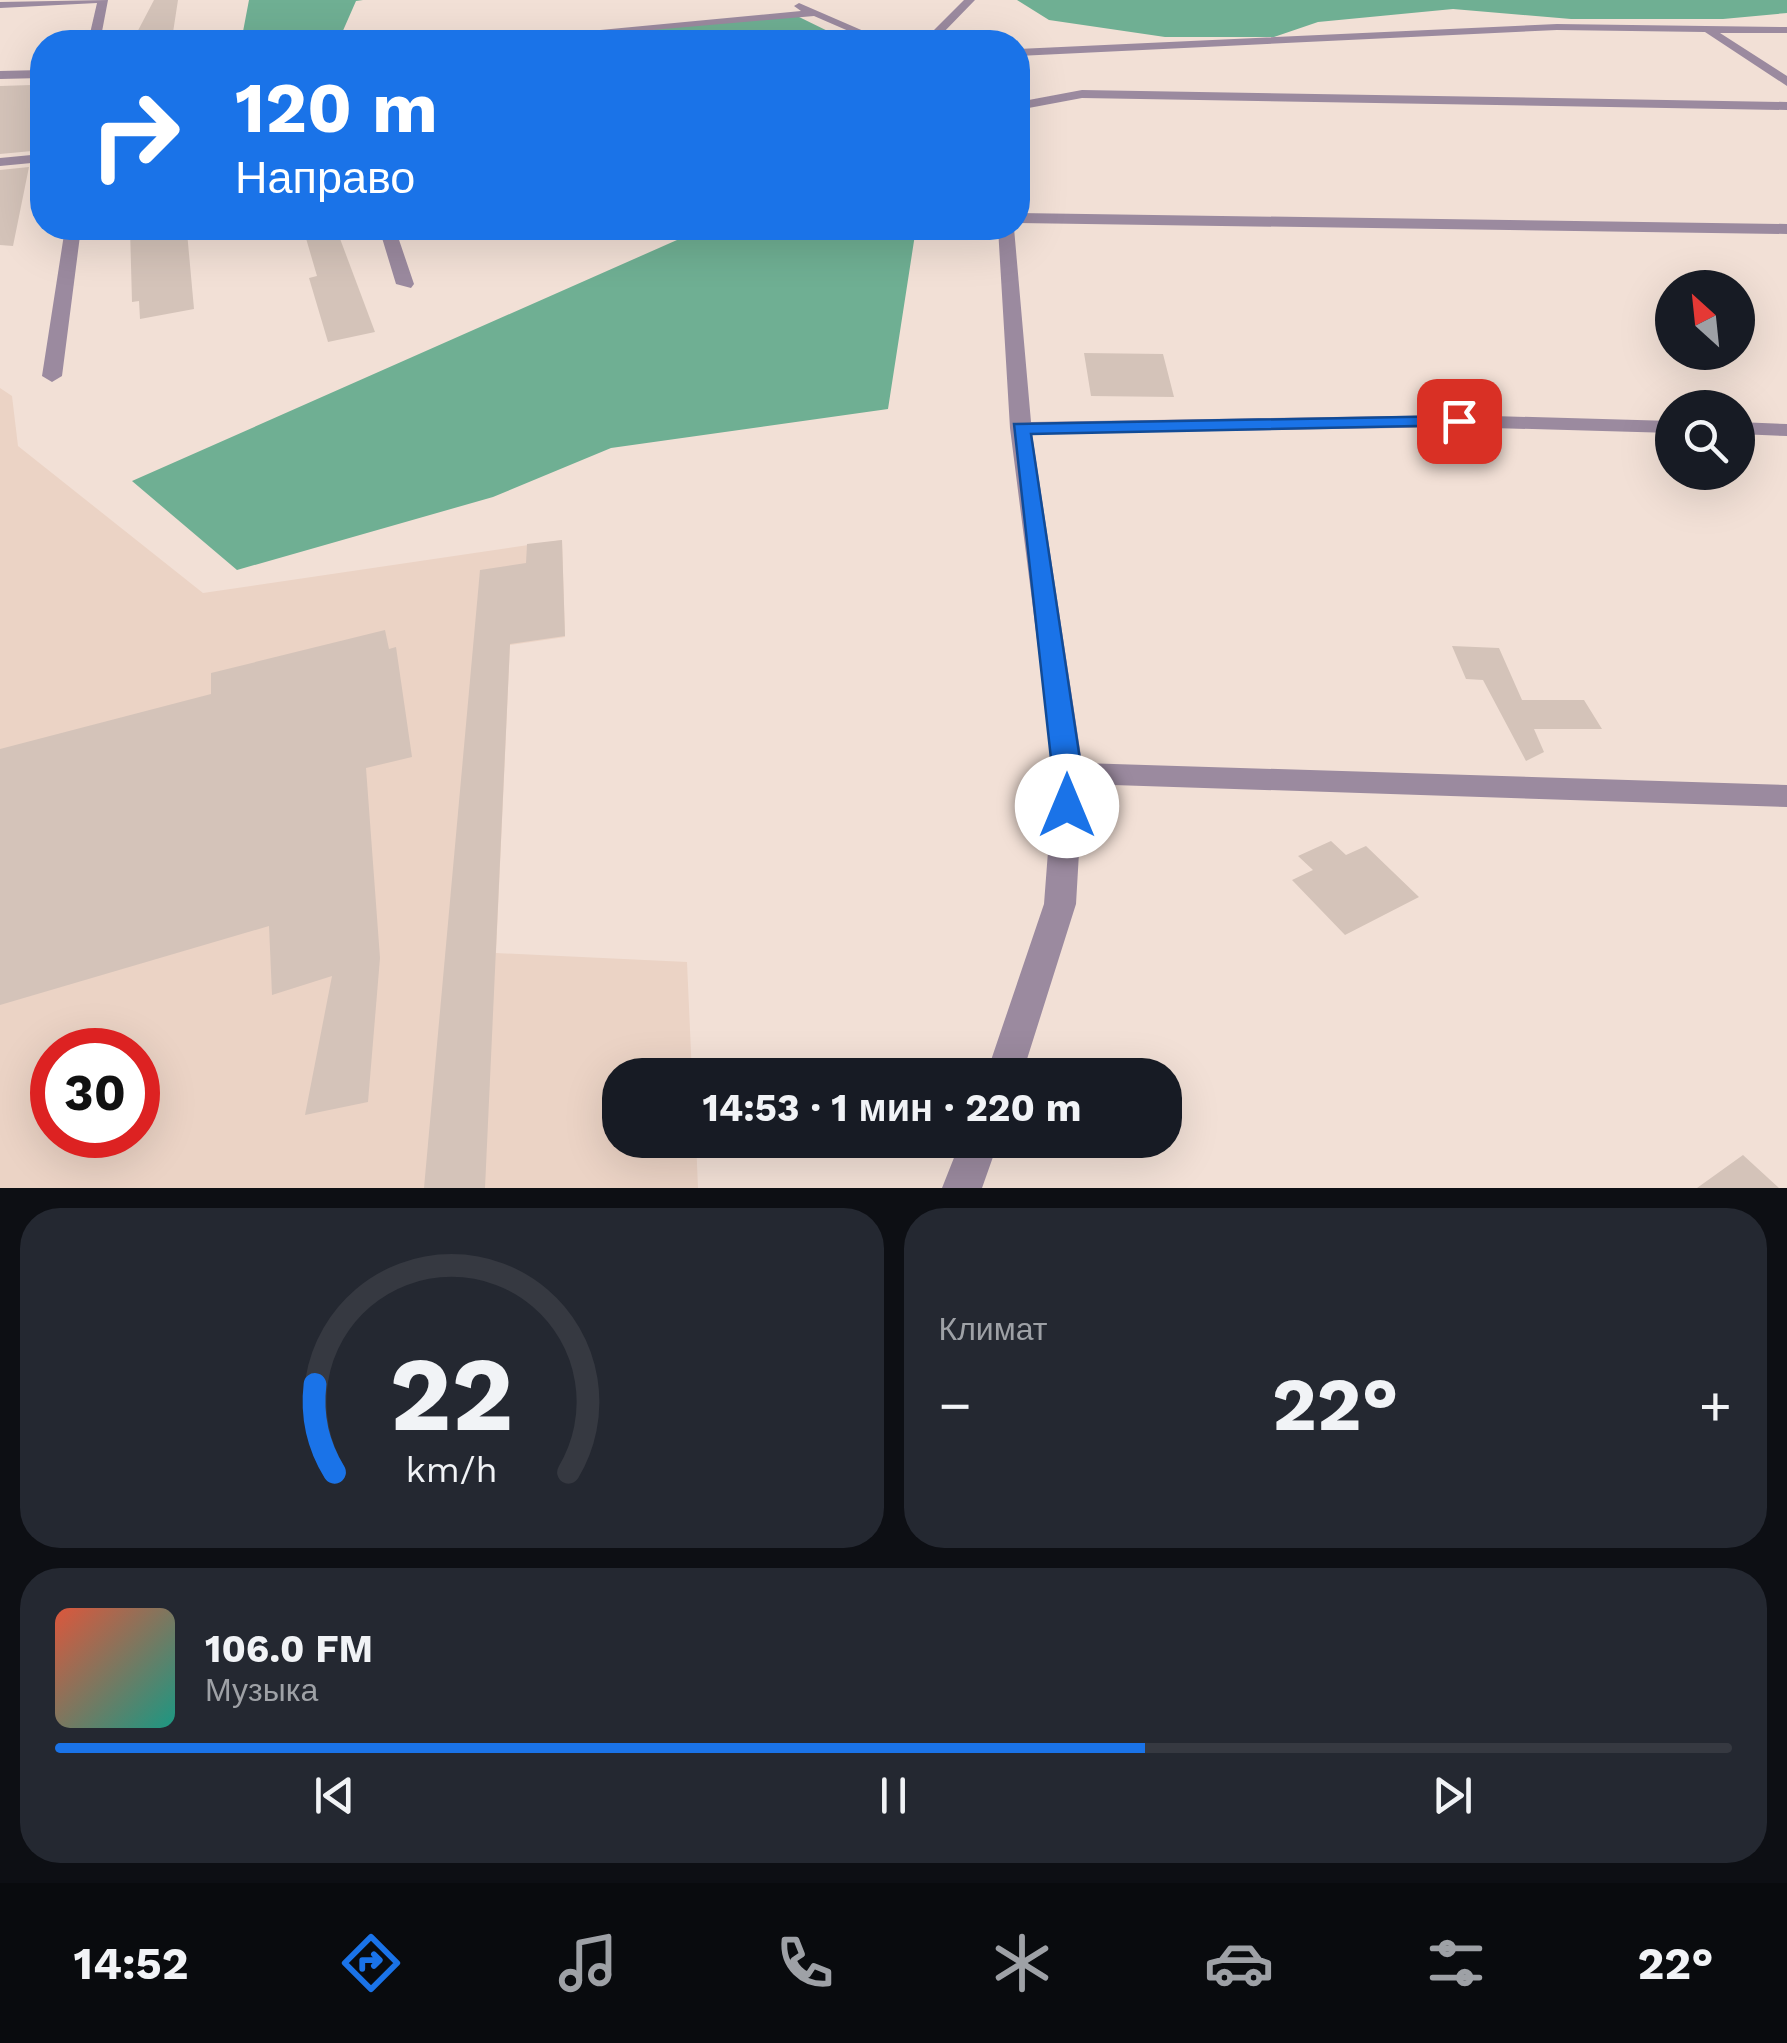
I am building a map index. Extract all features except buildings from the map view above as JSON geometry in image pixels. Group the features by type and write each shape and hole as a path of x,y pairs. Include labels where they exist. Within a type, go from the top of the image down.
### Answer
{"street":[{"path":"0,4 101,0 96,30"},
{"path":"785,0 855,30"},
{"path":"940,30 970,0"},
{"path":"619,30 815,13"},
{"path":"1030,52 1557,28 1787,30"},
{"path":"1710,32 1787,82"},
{"path":"0,74 30,74"},
{"path":"1030,104 1082,94 1787,106"},
{"path":"0,162 30,159"},
{"path":"1030,218 1787,228"},
{"path":"52,376 71,240"},
{"path":"391,240 405,284"},
{"path":"1007,240 1020,428 1069,773 1060,904 1010,1058"},
{"path":"1020,428 1459,421 1655,427"},
{"path":"1755,429 1787,430"},
{"path":"1069,773 1787,796"},
{"path":"962,1188 973,1158"}],"shaded area":[{"path":"0,388 12,396 18,446 203,593 562,540 565,637 510,645 496,953 687,962 691,1058 602,1058 602,1158 697,1158 698,1188 0,1188"}],"green space":[{"path":"249,0 363,0 356,1 343,30 243,30"},
{"path":"1017,0 1787,0 1787,13 1723,19 1571,19 1453,9 1318,22 1274,37 1165,37 1049,20"},
{"path":"797,16 826,30 645,30"},
{"path":"677,240 914,240 888,409 611,448 493,497 237,570 132,481"}],"route":[{"path":"1067,806 1069,773 1020,428 1459,421"}]}
